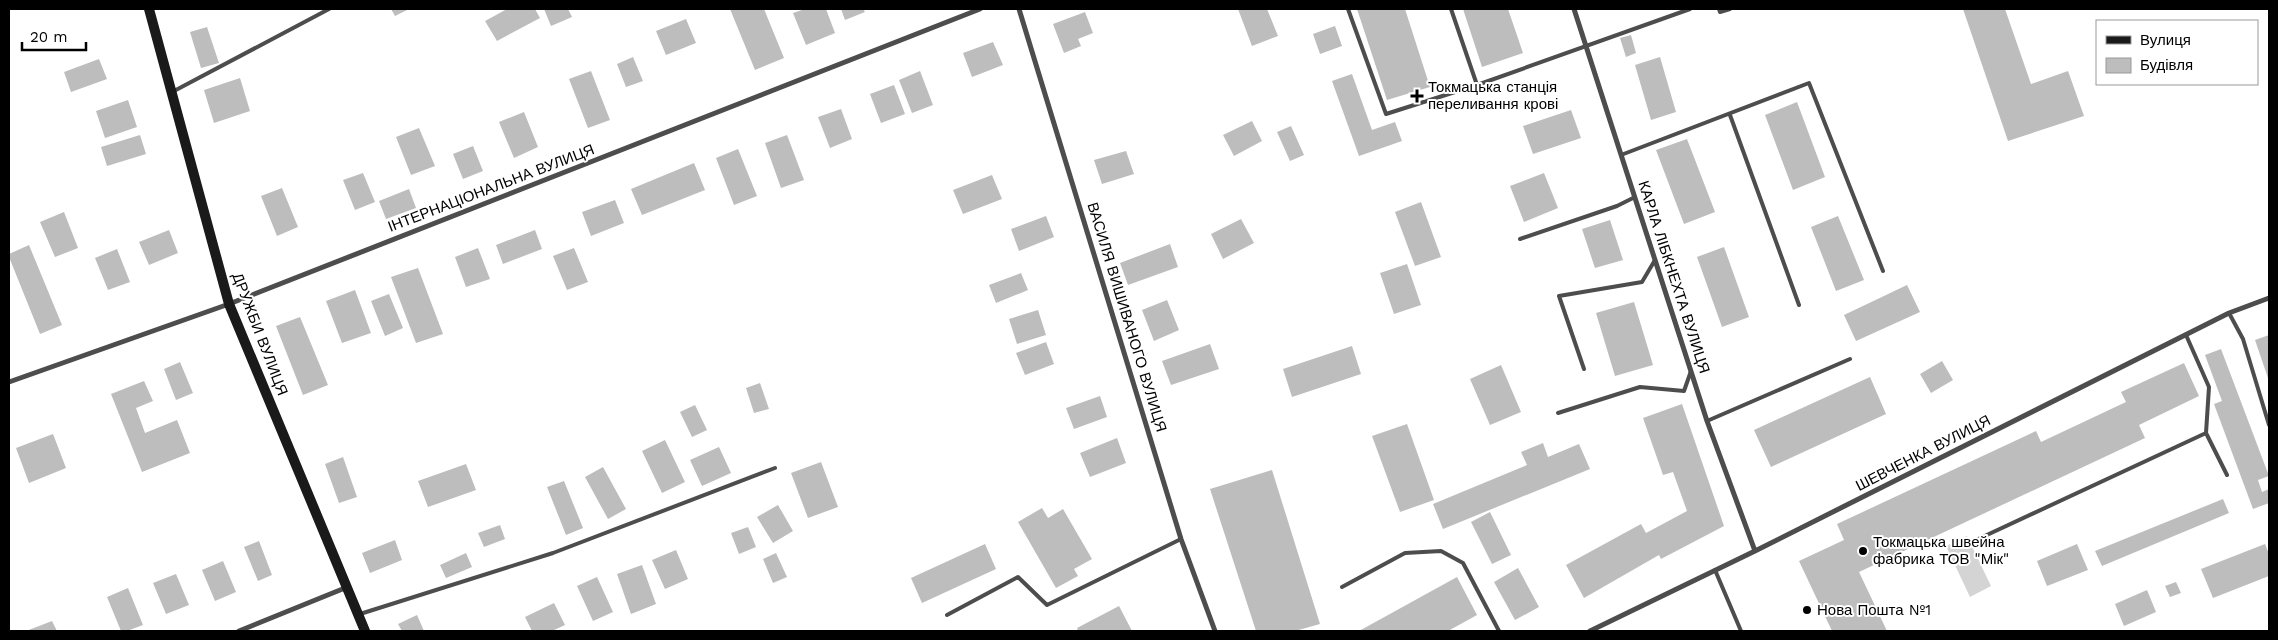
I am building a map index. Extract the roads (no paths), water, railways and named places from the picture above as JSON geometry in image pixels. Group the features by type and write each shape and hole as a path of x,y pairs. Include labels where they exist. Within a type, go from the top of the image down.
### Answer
{"street":[{"name":"ДРУЖБИ ВУЛИЦЯ","path":"149,9 229,304 365,631"},
{"name":"ІНТЕРНАЦІОНАЛЬНА ВУЛИЦЯ","path":"9,382 229,304 980,9"},
{"name":"ВАСИЛЯ ВИШИВАНОГО ВУЛИЦЯ","path":"1019,9 1181,538 1215,631"},
{"name":"КАРЛА ЛІБКНЕХТА ВУЛИЦЯ","path":"1574,9 1707,421 1755,552"},
{"name":"ШЕВЧЕНКА ВУЛИЦЯ","path":"1590,631 1755,552 2229,313 2269,298"},
{"path":"240,631 346,588"}],"lane":[{"path":"172,92 329,9"},
{"path":"1348,9 1386,114 1477,85 1690,9"},
{"path":"1451,9 1477,85"},
{"path":"1719,9 1720,12 1730,9"},
{"path":"1621,155 1809,84 1883,271"},
{"path":"1730,115 1799,305"},
{"path":"1520,239 1635,198"},
{"path":"1584,369 1559,296 1642,282 1655,260"},
{"path":"2229,313 2243,339 2269,425"},
{"path":"2186,335 2208,387 2206,433 2227,475"},
{"path":"1707,421 1850,359"},
{"path":"1558,413 1640,386 1684,391 1691,371"},
{"path":"1974,541 2206,433"},
{"path":"357,615 552,553 775,468"},
{"path":"947,615 1018,577 1047,605 1181,538"},
{"path":"1342,587 1405,553 1441,551 1463,563 1499,631"},
{"path":"1714,570 1741,631"}],"place":[{"name":"Токмацька станція переливання крові","path":"1417,96"},
{"name":"Токмацька швейна фабрика ТОВ \"Мік\"","path":"1863,551"},
{"name":"Нова Пошта №1","path":"1807,610"}]}
